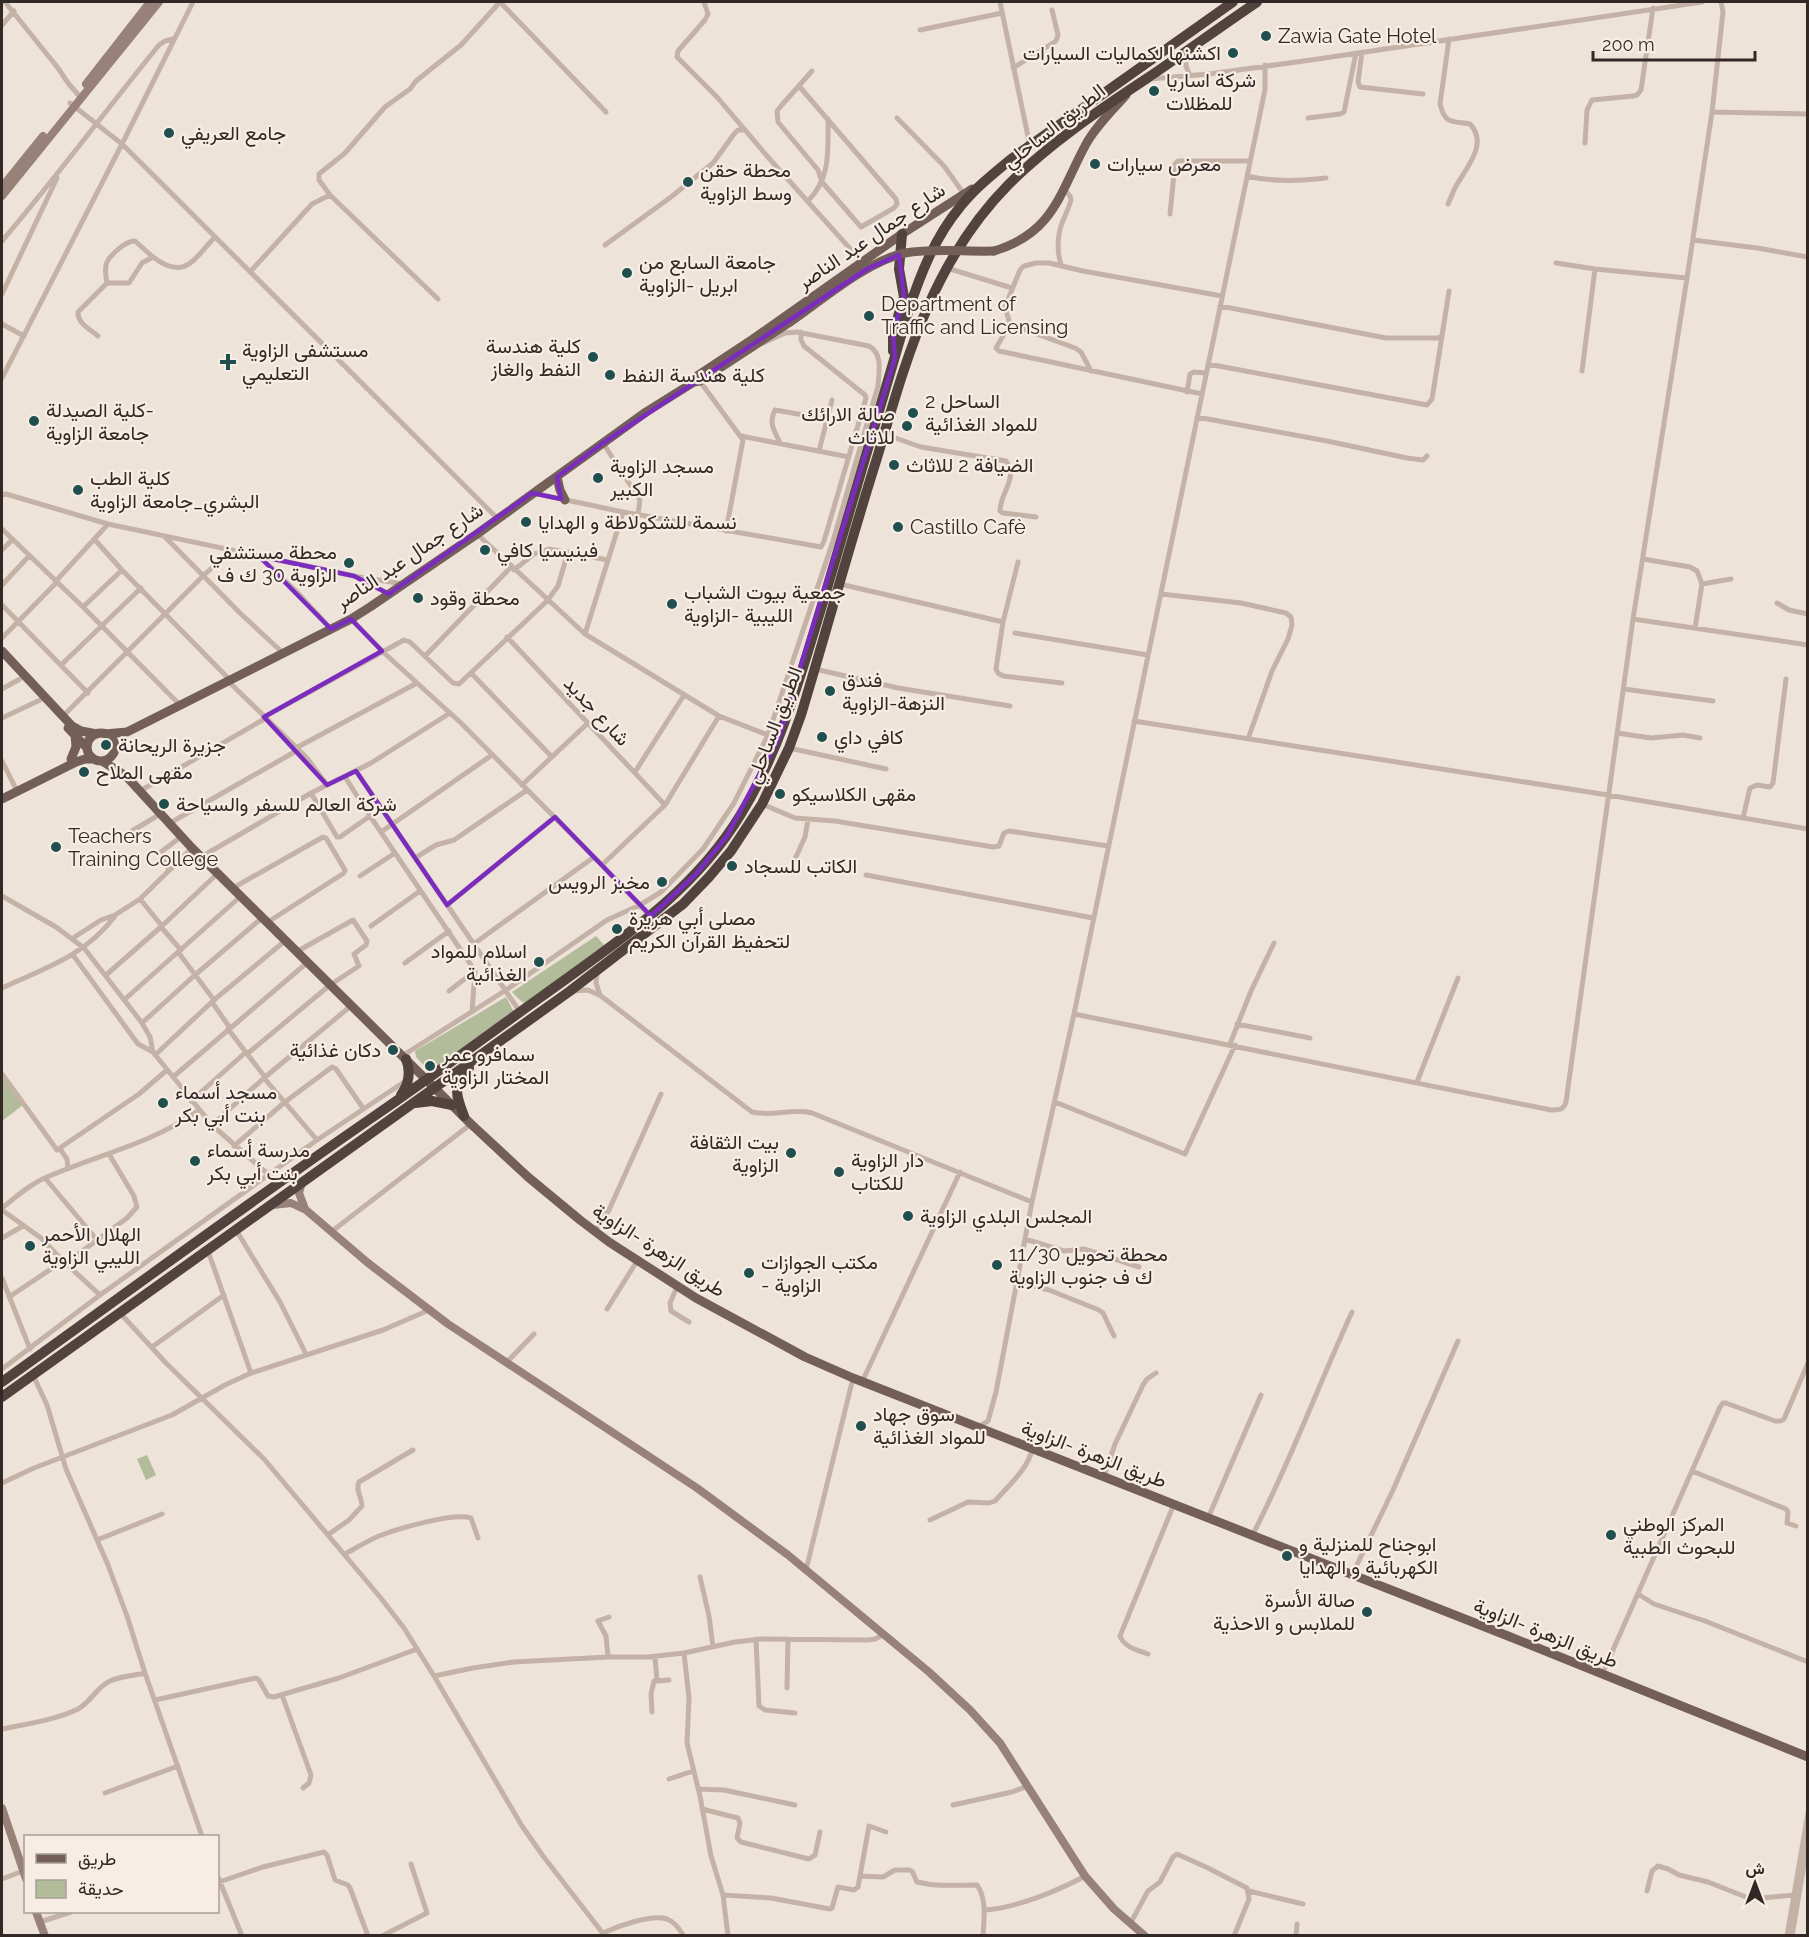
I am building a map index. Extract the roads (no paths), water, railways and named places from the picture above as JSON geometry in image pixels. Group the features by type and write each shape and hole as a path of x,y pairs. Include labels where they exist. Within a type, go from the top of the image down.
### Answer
{"highway":[{"name":"الطريق الساحلي","path":"2,1397 235,1228 412,1104 431,1084 520,1012 651,916 696,874 727,836 753,795 771,756 808,649 921,274 939,238 952,217 982,183 1030,146 1233,2"},
{"name":"الطريق الساحلي","path":"2,1382 398,1100 476,1058 598,970 663,920 696,890 731,851 762,804 789,748 815,669 916,332 947,268 976,223 1008,184 1036,159 1133,87 1257,2"},
{"path":"902,234 899,269 904,297"},
{"path":"895,358 894,333 904,297 921,274"},
{"path":"398,1100 409,1079 409,1069 404,1057"},
{"path":"467,1120 457,1097 457,1087 476,1058"},
{"path":"412,1104 432,1101 452,1105"}],"main road":[{"path":"2,196 150,2"},
{"path":"79,96 159,2"},
{"name":"شارع جمال عبد الناصر","path":"697,380 754,346 867,269 892,257 923,251 994,251 1012,245 1040,226 1052,212 1090,137 1133,87"},
{"path":"2,187 72,105"},
{"name":"شارع جمال عبد الناصر","path":"101,734 127,732 351,619 477,534 902,234 982,183"},
{"path":"557,477 565,500"},
{"path":"2,651 76,729 101,734 112,739 119,764 126,776"},
{"path":"2,660 88,748"},
{"name":"شارع جمال عبد الناصر","path":"115,748 127,732"},
{"path":"101,734 89,740 89,754 126,776"},
{"path":"71,759 76,747 75,735"},
{"path":"2,794 88,748"},
{"path":"2,800 76,762 85,759 110,758 115,748"},
{"name":"طريق الزهرة -الزاوية","path":"126,776 232,888 467,1120 528,1177 594,1232 677,1287 796,1352 857,1380 1808,1757"},
{"path":"302,1182 299,1193 306,1210"},
{"path":"267,1207 288,1203 306,1210 368,1263 429,1310 690,1483 806,1570 930,1672 970,1710 1000,1743 1085,1876 1106,1901 1145,1935"},
{"path":"2,1808 24,1875"},
{"path":"37,1913 45,1935"}],"street":[{"path":"5,2 79,96"},
{"path":"2,374 24,336 193,2"},
{"path":"438,299 330,195 319,180 319,174 345,153 385,106 410,89 416,81 461,45 500,2 606,112"},
{"path":"704,2 708,14 678,51 677,57 717,97 862,262"},
{"path":"1000,2 1030,146"},
{"path":"1640,2 1642,10"},
{"path":"1145,80 1190,76 1702,2"},
{"path":"1074,1014 1551,1110 1563,1108 1566,1102 1633,618 1688,278 1712,112 1722,23 1723,6 1721,2"},
{"path":"1585,142 1587,110 1592,100 1633,96 1641,90 1653,8"},
{"path":"1013,68 1058,38 1052,10"},
{"path":"2,25 14,11"},
{"path":"920,30 1002,13"},
{"path":"2,241 159,45 165,40 173,39"},
{"path":"1448,204 1457,184 1470,167 1476,153 1477,138 1470,124 1452,123 1442,114 1440,104 1449,39"},
{"path":"1185,52 1186,66 1190,76"},
{"path":"1359,52 1358,82 1360,87 1423,94"},
{"path":"1308,118 1344,112 1359,52"},
{"path":"977,1427 988,1421 993,1408 1032,1202 1074,1014 1265,88 1265,65"},
{"path":"799,87 896,199 897,204 894,208 861,227 822,182 818,170 778,122 776,116 781,106 812,72"},
{"path":"72,105 122,144 498,519"},
{"path":"1712,112 1808,114"},
{"path":"897,118 944,166 964,194"},
{"path":"808,201 822,182 826,166 828,119"},
{"path":"605,245 713,163 734,134 738,130 745,130"},
{"path":"1170,214 1175,164 1178,161 1250,162"},
{"path":"2,294 60,171"},
{"path":"1247,176 1279,180 1326,178"},
{"path":"1061,265 1058,241 1061,225 1071,200 1065,190"},
{"path":"250,272 312,204 330,195"},
{"path":"107,283 105,275 107,262 127,242 135,241 153,257 174,269 184,267 215,237"},
{"path":"1693,240 1808,257"},
{"path":"98,336 81,322 78,312 107,283 129,283 142,263 153,257"},
{"path":"1202,394 999,351 996,348 1010,324 1005,307 1020,270 1024,266 1049,263 1222,296"},
{"path":"1556,263 1688,278"},
{"path":"947,268 1012,288"},
{"path":"1582,371 1595,269"},
{"path":"1208,364 1427,405 1432,399 1449,291"},
{"path":"1220,306 1386,338 1418,339 1442,336"},
{"path":"2,324 24,336"},
{"path":"1010,324 1075,348 1081,352 1091,371"},
{"path":"404,1057 607,920 640,905 669,886 703,849 734,803 768,735 833,541 878,386 879,371 878,354 869,346 801,333 785,333 754,346"},
{"path":"532,493 623,512 820,547 825,541 866,398 804,346 801,333"},
{"path":"1187,392 1190,374 1206,373"},
{"path":"697,380 741,436 743,444 726,531"},
{"path":"819,451 832,400"},
{"path":"780,443 771,425 775,410 827,419"},
{"path":"1197,417 1407,458 1423,460 1427,456"},
{"path":"884,434 921,447 1006,461 1012,477 1000,510 1003,513 1036,517"},
{"path":"741,436 849,457"},
{"path":"603,443 640,500 638,514"},
{"path":"2,495 6,494 108,524 165,537 404,584"},
{"path":"585,634 623,512"},
{"path":"2,638 57,582 108,524"},
{"path":"2,529 180,705"},
{"path":"477,534 512,569 585,634 719,716 768,735"},
{"path":"165,537 283,653"},
{"path":"2,550 12,540"},
{"path":"95,540 229,681 310,761 327,785"},
{"path":"425,656 512,569 538,551 549,549 608,560"},
{"path":"63,716 232,550"},
{"path":"140,790 382,651 406,640 455,684 460,682 547,601 558,586 568,552"},
{"path":"2,585 29,556"},
{"path":"259,556 331,629"},
{"path":"1643,559 1690,567 1697,571 1702,584 1695,628"},
{"path":"1018,561 996,669 1000,675 1062,683"},
{"path":"83,607 122,570"},
{"path":"354,576 388,594"},
{"path":"1702,584 1731,579"},
{"path":"840,584 1004,622"},
{"path":"61,665 141,588"},
{"path":"1161,594 1241,603 1291,616 1292,625 1288,639 1272,671 1248,739"},
{"path":"1777,603 1789,610 1808,614"},
{"path":"2,605 88,693"},
{"path":"1633,618 1808,645"},
{"path":"351,619 382,651 450,713 651,916"},
{"path":"1015,633 1148,655"},
{"name":"شارع جديد","path":"507,637 665,805"},
{"path":"815,669 898,688 1010,706"},
{"path":"471,673 552,757"},
{"path":"2,689 20,679"},
{"path":"1743,818 1750,788 1756,785 1770,787 1773,783 1786,679"},
{"path":"170,823 417,683"},
{"path":"1624,689 1713,701"},
{"path":"634,772 684,695"},
{"path":"2,718 40,700"},
{"path":"201,857 327,785 356,771 450,713"},
{"path":"603,865 665,805 719,716"},
{"path":"1134,721 1608,795 1808,829"},
{"path":"415,858 433,846 454,840 525,788 552,757 588,723"},
{"path":"1617,733 1651,738 1683,735 1701,738"},
{"path":"789,748 886,769"},
{"path":"381,832 492,755"},
{"path":"2,761 15,787"},
{"path":"356,771 520,1012"},
{"path":"345,777 475,971 472,1012"},
{"path":"311,794 336,837 340,837 370,816"},
{"path":"762,804 795,818 835,821 993,847 999,846 1003,836 1009,831 1108,846"},
{"path":"132,831 162,813"},
{"path":"447,904 555,818"},
{"path":"795,859 807,833 808,820"},
{"path":"169,870 160,852 182,836"},
{"path":"142,1023 195,975 266,920 344,873 345,870 326,838 323,837 232,888"},
{"path":"73,938 140,899 192,848"},
{"path":"360,876 395,853"},
{"path":"475,943 594,857"},
{"path":"106,975 218,873"},
{"path":"866,875 1093,918"},
{"path":"371,926 420,891"},
{"path":"2,896 73,938 84,948 142,1023 150,1037 154,1054"},
{"path":"124,1000 241,896"},
{"path":"140,899 162,926 246,1053 317,1140"},
{"path":"2,988 84,948 116,915"},
{"path":"191,1101 330,985 359,966 355,953 366,945 367,941 353,920 298,951"},
{"path":"405,963 448,931"},
{"path":"154,1054 286,940"},
{"path":"1055,1102 1185,1154 1232,1045 1237,1024 1274,943"},
{"path":"73,955 138,1044 154,1054 212,1125 277,1184"},
{"path":"173,1077 308,962"},
{"path":"598,970 596,983 600,996"},
{"path":"448,992 475,971"},
{"path":"1417,1082 1458,978"},
{"path":"570,991 588,990 600,996 752,1112 767,1114 803,1111 812,1113 1032,1202"},
{"path":"212,1125 265,1077 352,1005"},
{"path":"1237,1024 1310,1038"},
{"path":"234,1146 285,1102 334,1066 363,1108"},
{"path":"60,1149 138,1094 167,1070"},
{"path":"2,1074 56,1149 60,1149 67,1159 68,1169"},
{"path":"2,1369 100,1295 317,1140 409,1079"},
{"path":"594,1232 609,1210 661,1094"},
{"path":"100,1295 41,1238 2,1209 18,1195 45,1178 109,1154 179,1123 199,1110"},
{"path":"332,1232 467,1120"},
{"path":"9,1297 97,1240 128,1218 137,1207 134,1196 109,1154"},
{"path":"806,1570 857,1380 960,1172"},
{"path":"45,1178 97,1240"},
{"path":"2,1238 23,1226"},
{"path":"235,1228 280,1302 306,1354"},
{"path":"1025,1239 1064,1251 1084,1248 1139,1268"},
{"path":"208,1249 251,1373"},
{"path":"607,1309 637,1261"},
{"path":"2,1278 30,1349"},
{"path":"1018,1281 1049,1290 1099,1310 1103,1313 1114,1336"},
{"path":"677,1287 670,1303 671,1311 689,1322"},
{"path":"152,1347 224,1294"},
{"path":"2,1483 34,1468 172,1415 202,1397 251,1373 390,1327 429,1310"},
{"path":"119,1312 264,1460 329,1534 386,1605 434,1676 522,1826 604,1934 621,1924 662,1918 676,1925 684,1935"},
{"path":"1252,1536 1293,1451 1352,1312"},
{"path":"506,1363 534,1334"},
{"path":"1352,1575 1393,1490 1458,1341"},
{"path":"1602,1675 1720,1407 1723,1403 1781,1421 1784,1419 1808,1363"},
{"path":"1104,1477 1113,1451 1143,1385 1147,1378 1156,1373"},
{"path":"33,1375 46,1406 62,1458 127,1616 202,1835"},
{"path":"1208,1518 1261,1395"},
{"path":"930,1520 968,1502 995,1501 1025,1467 1031,1458 1032,1449"},
{"path":"329,1534 349,1520 362,1506 357,1490 359,1482 413,1450"},
{"path":"1692,1471 1786,1509 1787,1522 1796,1526"},
{"path":"1148,1654 1126,1645 1120,1636 1174,1504"},
{"path":"97,1540 162,1514"},
{"path":"345,1554 393,1531 459,1516 471,1518 478,1538"},
{"path":"700,1577 713,1647"},
{"path":"1638,1594 1654,1604 1705,1621 1808,1662"},
{"path":"608,1657 606,1636 598,1621 609,1617"},
{"path":"434,1676 514,1662 655,1657 756,1639 868,1640 883,1635"},
{"path":"756,1639 759,1706 765,1710 795,1713"},
{"path":"787,1688 788,1639"},
{"path":"155,1700 251,1678 259,1680 270,1697 282,1695 339,1678 417,1649"},
{"path":"684,1653 690,1698 687,1743 711,1856 723,1895 728,1935"},
{"path":"652,1712 651,1694 654,1681 669,1680 657,1681 655,1657"},
{"path":"2,1729 78,1709 110,1681 145,1673"},
{"path":"282,1695 311,1775 309,1783 303,1788"},
{"path":"105,1793 178,1766"},
{"path":"669,1779 693,1771"},
{"path":"953,1805 1012,1792 1028,1786"},
{"path":"698,1789 724,1790 795,1805"},
{"path":"702,1809 738,1818 740,1822 737,1838 741,1842 809,1858 815,1855 820,1832"},
{"path":"1787,1935 1794,1895 1802,1879 1808,1813"},
{"path":"723,1895 771,1898 830,1909 837,1889 840,1887 856,1889 868,1827 886,1832"},
{"path":"1792,1935 1808,1841"},
{"path":"219,1879 324,1852 327,1854 335,1880 350,1888 368,1935"},
{"path":"1130,1924 1146,1894 1160,1882 1175,1854 1241,1883 1249,1891 1303,1904"},
{"path":"382,1935 428,1913 411,1864"},
{"path":"1647,1891 1652,1871 1658,1866 1751,1899 1794,1895"},
{"path":"860,1876 883,1877 895,1870 909,1870 912,1871 917,1882 926,1884 944,1887 977,1885 980,1888 985,1910 982,1935"},
{"path":"2,1879 24,1875"},
{"path":"985,1910 1004,1907 1054,1891 1085,1876"},
{"path":"219,1881 242,1935"},
{"path":"1234,1935 1250,1899 1249,1891"},
{"path":"40,1922 65,1913"},
{"path":"1296,1935 1297,1924"}],"place":[{"name":"Zawia Gate Hotel","path":"1266,36"},
{"name":"اكشنها لكماليات السيارات","path":"1233,53"},
{"name":"شركة اساريا للمظلات","path":"1154,91"},
{"name":"جامع العريفي","path":"169,133"},
{"name":"معرض سيارات","path":"1095,164"},
{"name":"محطة حقن وسط الزاوية","path":"688,182"},
{"name":"جامعة السابع من ابريل -الزاوية","path":"627,273"},
{"name":"Department of Traffic and Licensing","path":"869,316"},
{"name":"كلية هندسة النفط والغاز","path":"593,357"},
{"name":"مستشفى الزاوية التعليمي","path":"228,362"},
{"name":"كلية هندسة النفط","path":"610,375"},
{"name":"الساحل 2 للمواد الغذائية","path":"913,413"},
{"name":"كلية الصيدلة- جامعة الزاوية","path":"34,421"},
{"name":"صالة الارائك للاثاث","path":"907,426"},
{"name":"الضيافة 2 للاثاث","path":"894,465"},
{"name":"مسجد الزاوية الكبير","path":"598,478"},
{"name":"كلية الطب البشري_جامعة الزاوية","path":"78,490"},
{"name":"نسمة للشكولاطة و الهدايا","path":"526,522"},
{"name":"Castillo Cafè","path":"898,527"},
{"name":"فينيسيا كافي","path":"485,550"},
{"name":"محطة مستشفي الزاوية 30 ك ف","path":"349,563"},
{"name":"محطة وقود","path":"418,598"},
{"name":"جمعية بيوت الشباب الليبية -الزاوية","path":"672,604"},
{"name":"فندق النزهة-الزاوية","path":"830,691"},
{"name":"كافي داي","path":"822,737"},
{"name":"جزيرة الريحانة","path":"106,745"},
{"name":"مقهى الملاح","path":"84,772"},
{"name":"مقهى الكلاسيكو","path":"780,794"},
{"name":"شركة العالم للسفر والسياحة","path":"164,804"},
{"name":"Teachers Training College","path":"56,847"},
{"name":"الكاتب للسجاد","path":"732,866"},
{"name":"مخبز الرويس","path":"662,882"},
{"name":"مصلى أبي هريرة لتحفيظ القرآن الكريم","path":"617,929"},
{"name":"اسلام للمواد الغذائية","path":"539,962"},
{"name":"دكان غذائية","path":"393,1050"},
{"name":"سمافرو عمر المختار الزاوية","path":"430,1066"},
{"name":"مسجد أسماء بنت أبي بكر","path":"163,1103"},
{"name":"بيت الثقافة الزاوية","path":"791,1153"},
{"name":"مدرسة أسماء بنت أبي بكر","path":"195,1161"},
{"name":"دار الزاوية للكتاب","path":"839,1172"},
{"name":"المجلس البلدي الزاوية","path":"908,1216"},
{"name":"الهلال الأحمر الليبي الزاوية","path":"30,1246"},
{"name":"محطة تحويل 11/30 ك ف جنوب الزاوية","path":"997,1265"},
{"name":"مكتب الجوازات - الزاوية","path":"749,1273"},
{"name":"سوق جهاد للمواد الغذائية","path":"861,1426"},
{"name":"المركز الوطني للبحوث الطبية","path":"1611,1535"},
{"name":"ابوجناح للمنزلية و الكهربائية و الهدايا","path":"1287,1556"},
{"name":"صالة الأسرة للملابس و الاحذية","path":"1367,1612"}]}
